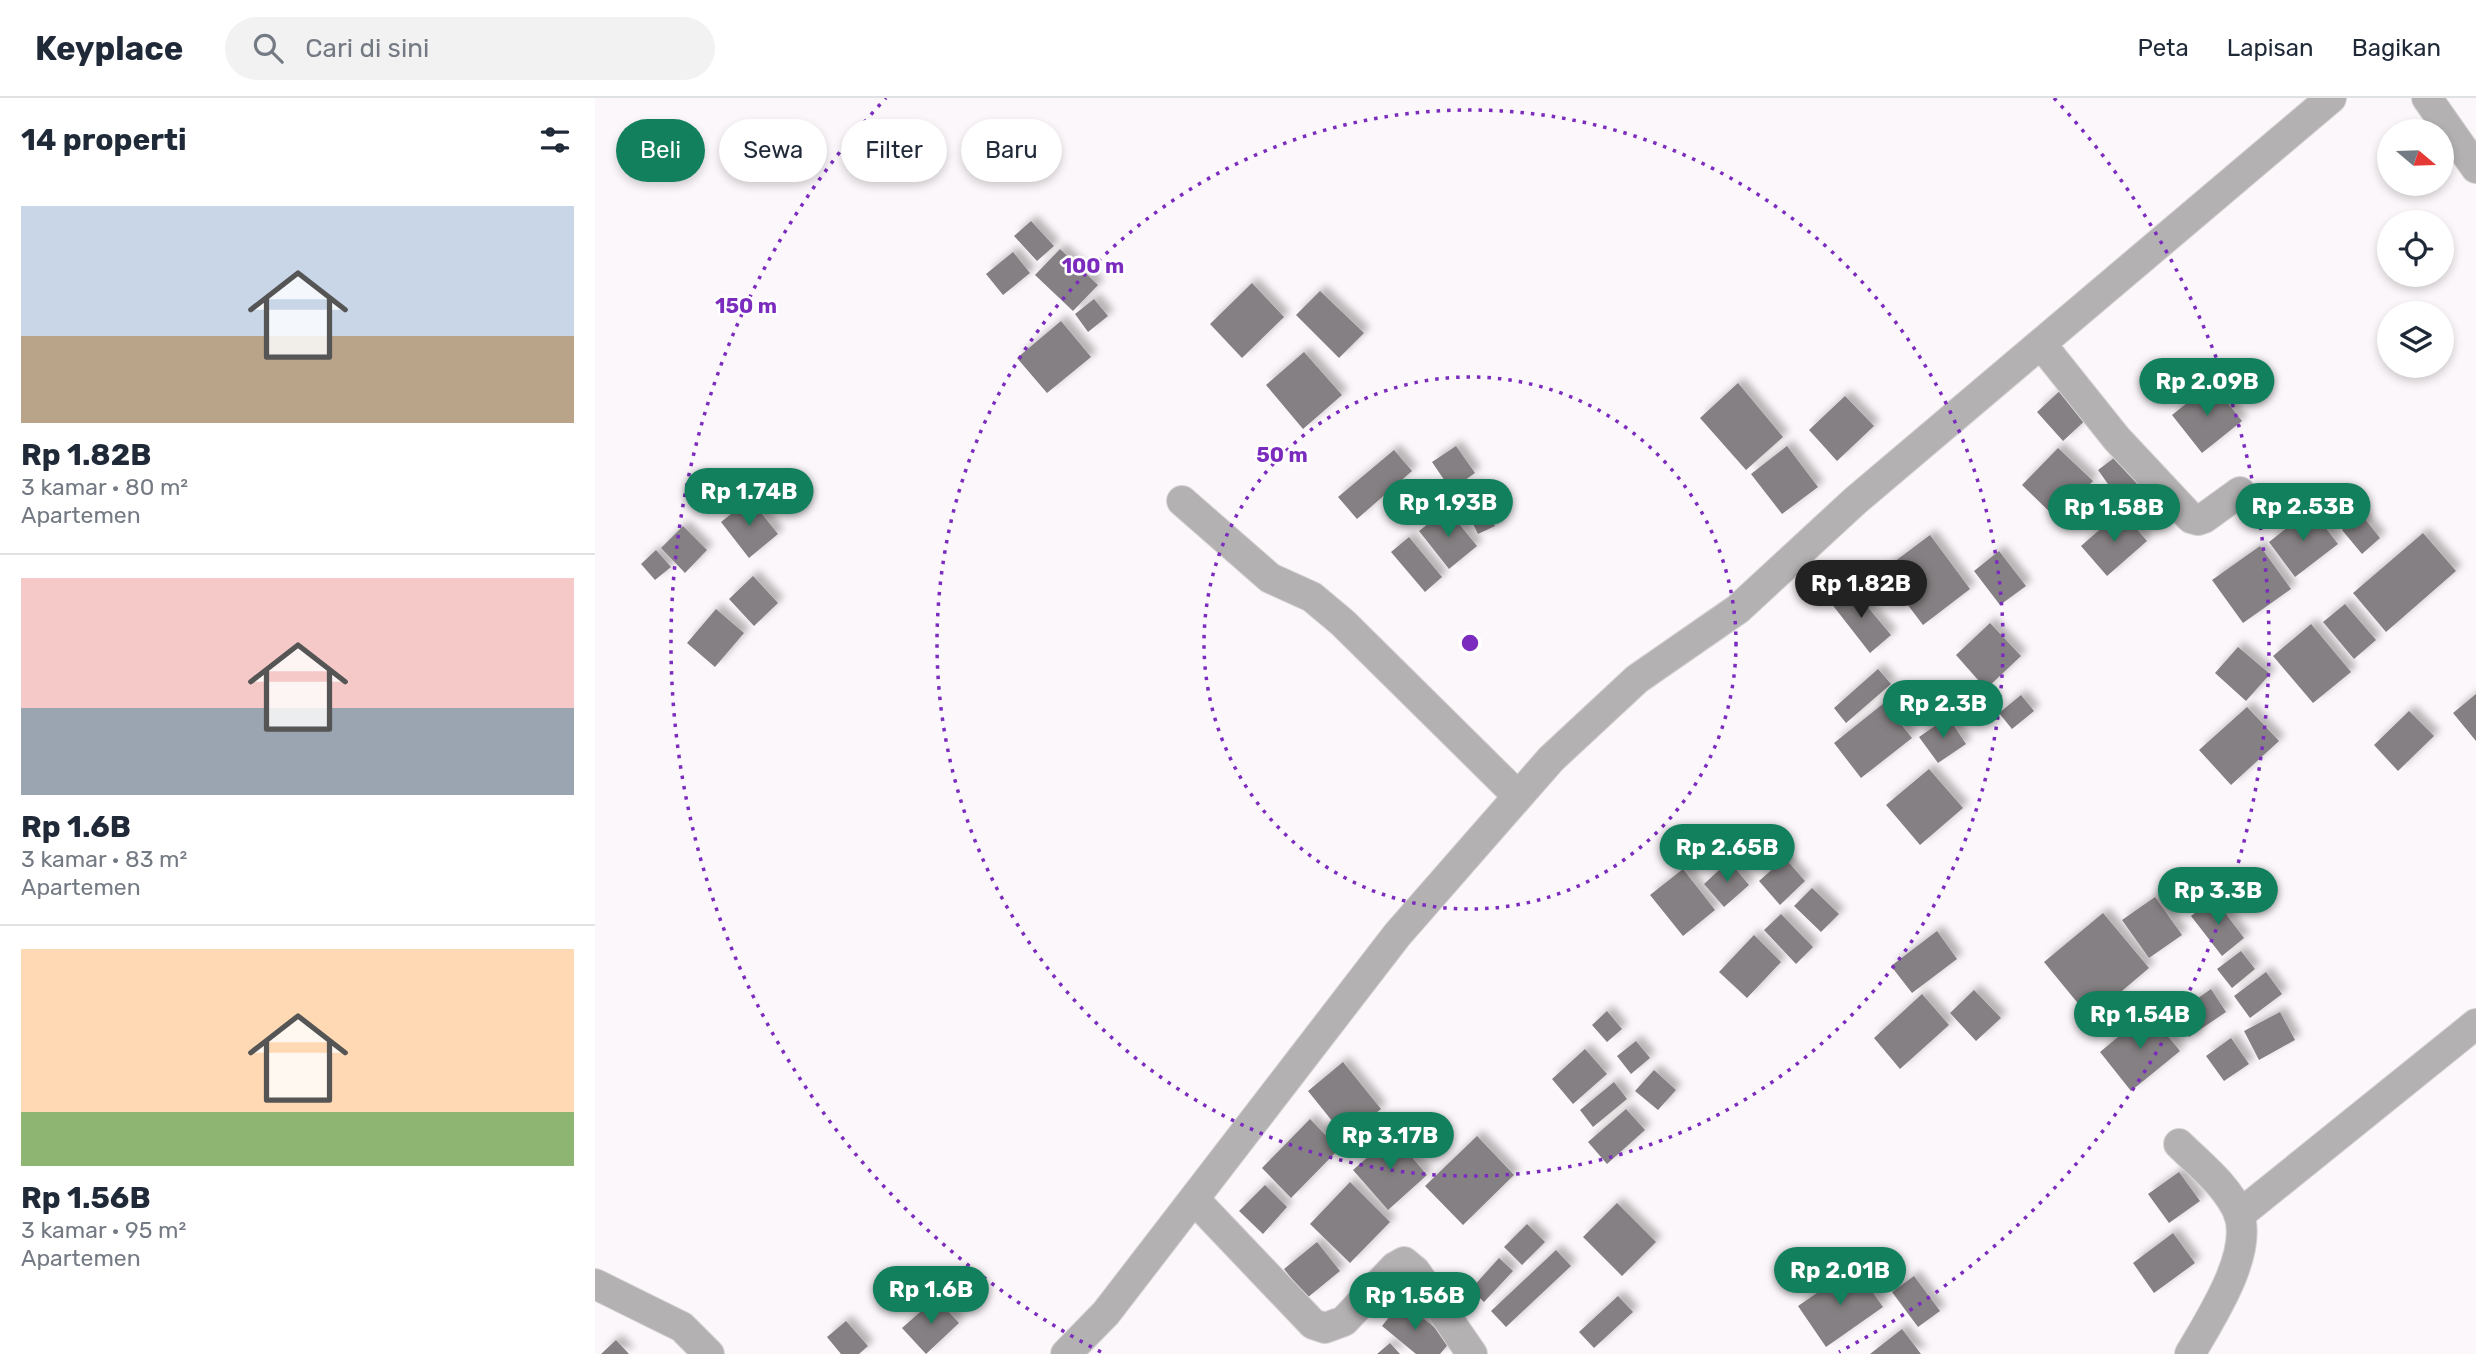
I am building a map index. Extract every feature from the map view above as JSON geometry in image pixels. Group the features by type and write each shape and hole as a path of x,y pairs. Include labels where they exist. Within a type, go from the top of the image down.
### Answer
{"street":[{"path":"1066,1354 1106,1313 1397,935 1551,759 1637,679 1738,609 1856,500 2331,98"},
{"path":"2427,98 2476,168"},
{"path":"2041,344 2117,439 2191,519 2204,518 2240,492"},
{"path":"1182,501 1270,578 1312,597 1343,623 1518,796"},
{"path":"2239,1215 2476,1024"},
{"path":"2179,1144 2226,1191 2239,1215 2241,1255 2219,1304 2190,1354"},
{"path":"1194,1199 1313,1324 1325,1328 1343,1321 1395,1267 1404,1262 1415,1271 1472,1354"},
{"path":"595,1284 682,1327 709,1354"}],"building":[{"path":"1031,221 1054,246 1037,261 1014,236"},
{"path":"1060,249 1098,285 1073,311 1035,275"},
{"path":"1013,252 1030,273 1003,295 986,274"},
{"path":"1252,283 1284,317 1242,358 1210,324"},
{"path":"1320,291 1364,333 1339,358 1296,315"},
{"path":"1094,299 1108,316 1088,332 1075,314"},
{"path":"1061,321 1091,357 1047,393 1017,358"},
{"path":"1304,352 1342,395 1303,429 1266,385"},
{"path":"1738,383 1783,437 1746,470 1700,418"},
{"path":"2212,383 2242,421 2202,453 2172,415"},
{"path":"2064,387 2090,416 2063,441 2037,412"},
{"path":"1845,396 1874,426 1837,461 1809,430"},
{"path":"1456,446 1475,473 1451,490 1432,462"},
{"path":"1787,446 1818,487 1782,514 1751,474"},
{"path":"2058,448 2093,481 2056,518 2022,485"},
{"path":"2126,449 2169,508 2140,529 2098,470"},
{"path":"1394,450 1412,471 1357,519 1338,497"},
{"path":"1475,486 1495,526 1478,534 1458,494"},
{"path":"750,499 778,534 749,558 721,522"},
{"path":"1447,509 1477,546 1449,569 1419,531"},
{"path":"2311,509 2338,544 2295,577 2269,542"},
{"path":"2121,511 2147,541 2107,576 2081,546"},
{"path":"2361,514 2380,538 2362,554 2342,530"},
{"path":"683,526 707,550 685,573 661,548"},
{"path":"2423,533 2456,571 2386,632 2353,593"},
{"path":"1930,535 1970,589 1923,625 1882,571"},
{"path":"1409,537 1442,577 1425,592 1391,552"},
{"path":"2260,546 2291,589 2243,623 2212,580"},
{"path":"656,550 671,567 655,580 641,564"},
{"path":"1999,551 2026,586 2000,605 1974,571"},
{"path":"753,576 778,603 754,626 729,599"},
{"path":"1851,587 1891,635 1870,653 1831,603"},
{"path":"2345,604 2376,640 2354,659 2323,622"},
{"path":"716,609 744,633 715,667 687,643"},
{"path":"1990,623 2021,656 1986,689 1956,655"},
{"path":"2311,624 2351,672 2313,703 2273,656"},
{"path":"2238,647 2270,674 2246,701 2215,673"},
{"path":"1878,669 1891,684 1846,723 1834,708"},
{"path":"2476,694 2476,741 2453,713"},
{"path":"2021,695 2034,711 2012,729 1999,713"},
{"path":"1884,703 1912,738 1861,778 1834,743"},
{"path":"2247,707 2279,741 2231,785 2199,750"},
{"path":"2409,711 2434,736 2398,771 2374,745"},
{"path":"1948,717 1966,744 1938,763 1919,737"},
{"path":"1929,769 1963,808 1920,845 1886,805"},
{"path":"1785,858 1805,881 1780,905 1759,881"},
{"path":"1729,861 1749,885 1724,907 1704,884"},
{"path":"1683,869 1715,910 1683,936 1650,895"},
{"path":"1812,888 1839,914 1821,932 1794,906"},
{"path":"2155,897 2182,935 2149,958 2122,920"},
{"path":"2214,898 2244,938 2222,956 2191,916"},
{"path":"2103,913 2149,968 2090,1018 2044,962"},
{"path":"1781,914 1813,947 1796,964 1764,930"},
{"path":"1937,931 1957,959 1912,993 1891,966"},
{"path":"1754,935 1781,962 1747,998 1719,972"},
{"path":"2241,951 2255,969 2232,988 2217,969"},
{"path":"2266,972 2282,994 2250,1018 2234,996"},
{"path":"2211,989 2226,1012 2189,1037 2174,1015"},
{"path":"1974,990 2001,1018 1976,1041 1950,1013"},
{"path":"1922,994 1949,1025 1900,1069 1874,1038"},
{"path":"1607,1011 1622,1029 1607,1042 1592,1025"},
{"path":"2148,1012 2180,1051 2131,1091 2100,1052"},
{"path":"2280,1012 2295,1040 2259,1060 2244,1031"},
{"path":"2231,1038 2249,1064 2224,1081 2206,1056"},
{"path":"1636,1041 1650,1058 1631,1074 1617,1056"},
{"path":"1585,1049 1607,1074 1573,1104 1552,1079"},
{"path":"1343,1062 1381,1109 1345,1137 1308,1091"},
{"path":"1654,1070 1676,1090 1658,1110 1635,1091"},
{"path":"1614,1082 1627,1099 1593,1127 1580,1110"},
{"path":"1626,1109 1645,1130 1607,1164 1588,1142"},
{"path":"1310,1119 1339,1149 1291,1198 1262,1168"},
{"path":"1393,1135 1427,1175 1388,1210 1353,1170"},
{"path":"1477,1136 1514,1175 1463,1225 1425,1186"},
{"path":"2179,1172 2200,1201 2169,1223 2148,1194"},
{"path":"1350,1182 1390,1222 1350,1263 1310,1224"},
{"path":"1265,1185 1287,1207 1263,1234 1239,1211"},
{"path":"1617,1203 1656,1242 1622,1276 1583,1237"},
{"path":"1527,1224 1545,1242 1522,1265 1504,1247"},
{"path":"2173,1233 2195,1263 2154,1293 2133,1263"},
{"path":"1317,1242 1340,1271 1307,1298 1284,1269"},
{"path":"1556,1250 1571,1266 1506,1327 1491,1311"},
{"path":"1499,1258 1513,1271 1484,1302 1471,1289"},
{"path":"1855,1267 1883,1307 1826,1347 1798,1306"},
{"path":"1914,1276 1940,1311 1918,1327 1892,1292"},
{"path":"1618,1296 1633,1312 1594,1348 1579,1332"},
{"path":"936,1298 959,1323 926,1354 902,1328"},
{"path":"1402,1301 1451,1341 1440,1354 1416,1354 1382,1326"},
{"path":"846,1321 868,1346 859,1354 841,1354 827,1337"},
{"path":"1902,1329 1921,1354 1870,1354"},
{"path":"616,1340 629,1354 601,1354"},
{"path":"1390,1343 1400,1354 1377,1354"}]}
